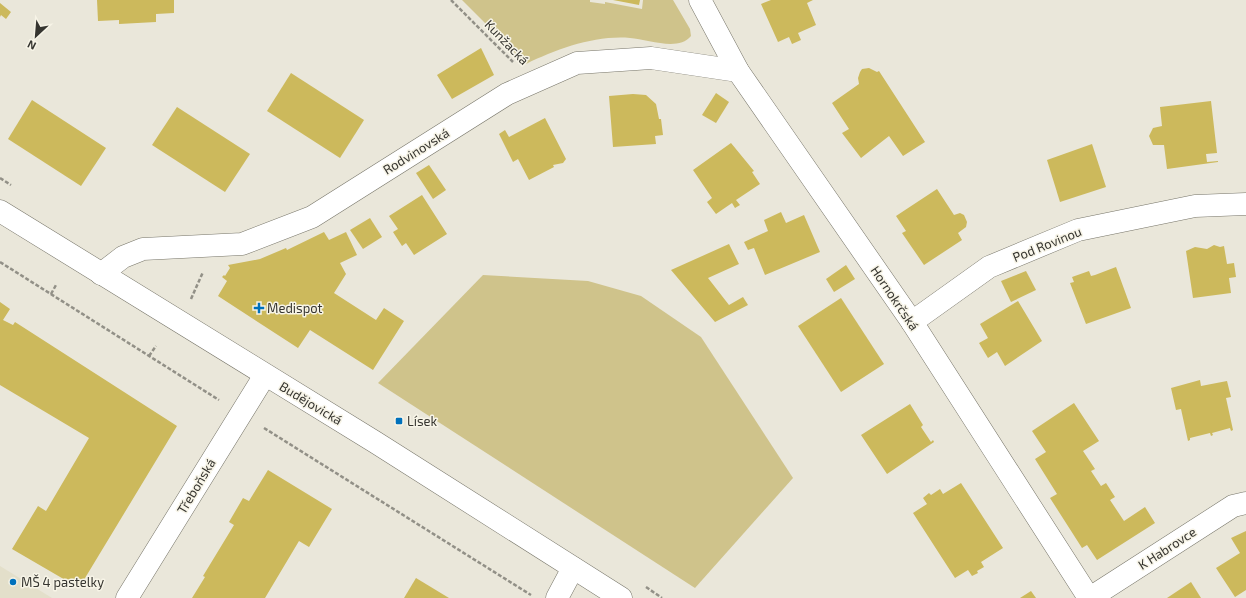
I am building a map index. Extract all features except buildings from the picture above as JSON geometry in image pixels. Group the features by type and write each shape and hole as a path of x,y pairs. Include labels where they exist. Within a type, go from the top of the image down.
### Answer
{"street":[{"name":"Hornokrčská","path":"700,0 738,71 912,322 1089,598"},
{"name":"Rodvinovská","path":"102,274 124,257 143,250 242,244 312,217 477,112 529,83 577,63 644,59 738,71"},
{"name":"Pod Rovinou","path":"912,322 989,268 1078,230 1195,206 1246,204"},
{"name":"Budějovická","path":"0,211 621,598"},
{"name":"Třeboňská","path":"127,598 265,375"},
{"name":"K Habrovce","path":"1089,598 1233,506 1246,503"},
{"path":"557,598 573,568"}],"path":[{"name":"Kunžacká","path":"452,0 522,71 529,83"},
{"path":"0,262 240,414 537,598"},
{"path":"191,299 205,268"},
{"path":"51,294 56,285"},
{"path":"149,356 156,346"}],"shaded area":[{"path":"462,0 590,0 590,2 605,4 605,2 642,9 643,0 673,0 690,29 691,36 685,41 671,44 630,38 590,41 563,48 526,64"},
{"path":"483,275 588,281 641,296 701,337 793,478 695,588 378,383"},
{"name":"MŠ 4 pastelky","path":"0,566 52,598 0,598"}],"place":[{"name":"Medispot","path":"259,308"},
{"name":"Lísek","path":"399,421"},
{"name":"MŠ 4 pastelky","path":"13,582"}]}
